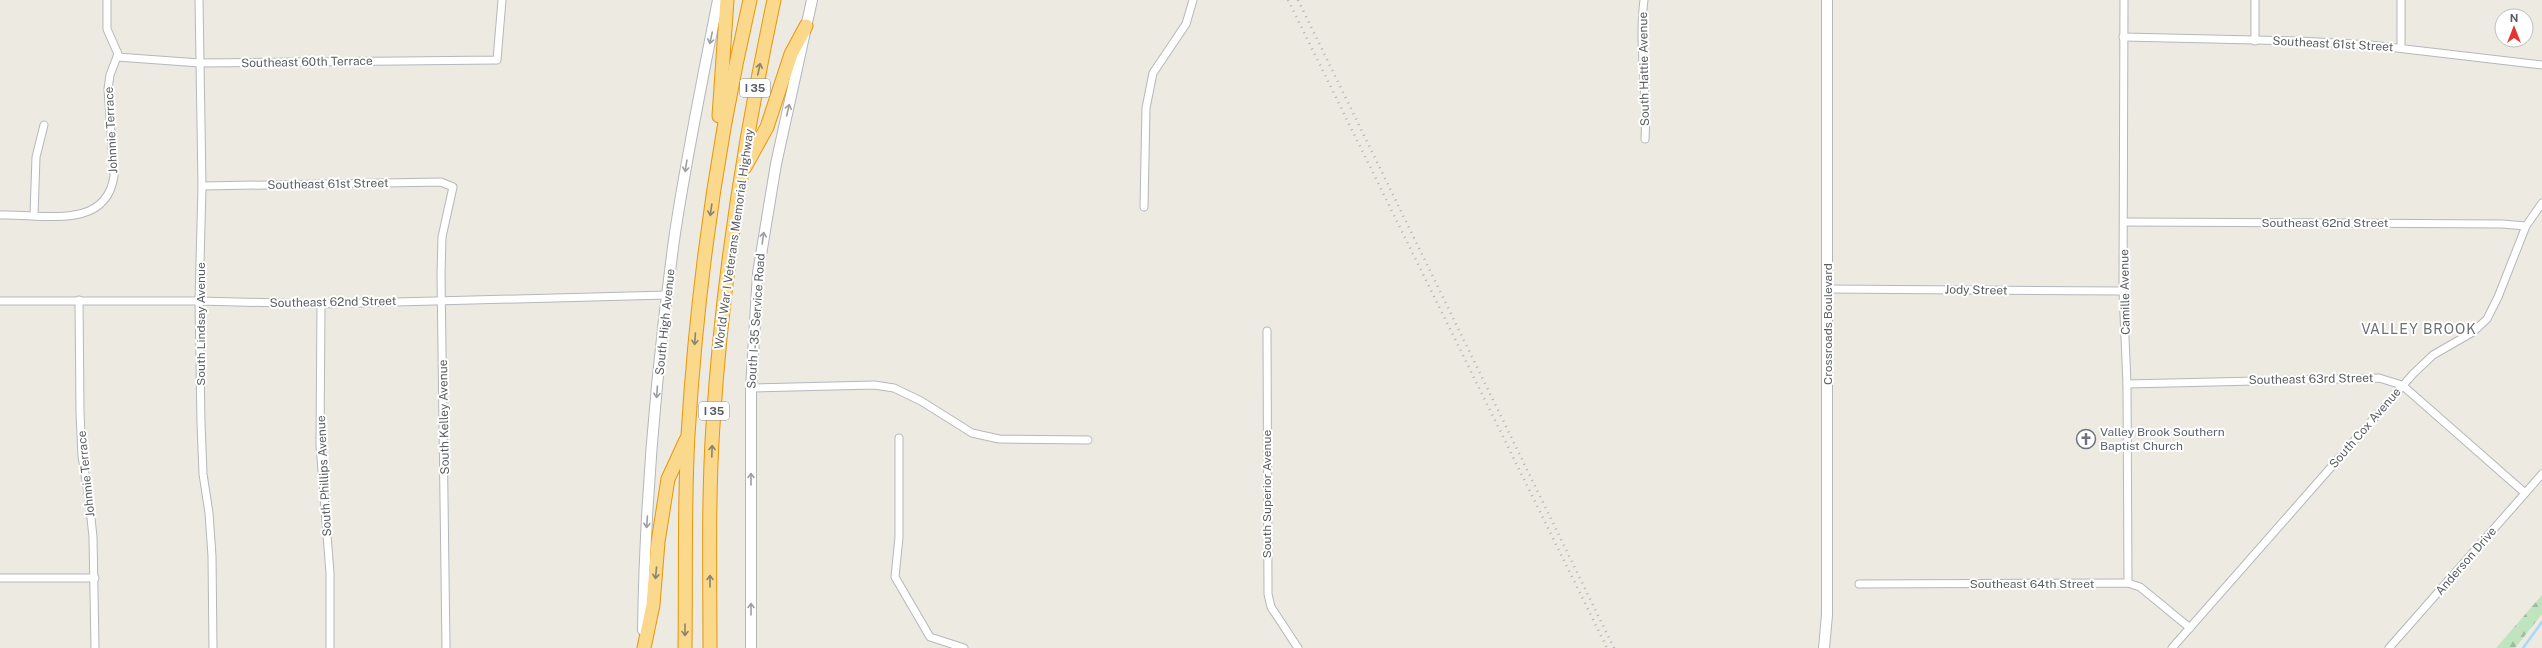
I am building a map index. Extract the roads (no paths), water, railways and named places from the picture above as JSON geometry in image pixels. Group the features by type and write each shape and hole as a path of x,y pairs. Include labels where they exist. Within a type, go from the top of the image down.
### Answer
{"highway":[{"path":"716,172 728,0"},
{"name":"World War I Veterans Memorial Highway","path":"686,648 688,435 696,331 716,172 750,0"},
{"name":"World War I Veterans Memorial Highway","path":"710,648 713,426 723,299 740,176 755,87 774,0"},
{"path":"740,176 768,127 791,54 806,26"},
{"path":"644,648 653,604 658,542 668,479 688,435"}],"main road":[{"name":"South High Avenue","path":"644,648 647,520 667,295 692,134 718,0"},
{"name":"South I-35 Service Road","path":"751,648 751,388 758,273 766,216 812,0"},
{"name":"Crossroads Boulevard","path":"1824,648 1827,615 1827,0"}],"street":[{"path":"107,0 107,29 117,47 117,57"},
{"name":"South Lindsay Avenue","path":"199,0 202,186 200,301 201,423 203,474 209,513 212,556 213,648"},
{"name":"Southeast 60th Terrace","path":"117,57 200,64 497,60 502,0"},
{"path":"1144,208 1146,108 1153,73 1186,24 1192,0"},
{"name":"South Hattie Avenue","path":"1644,0 1644,61 1647,108 1645,139"},
{"name":"Camille Avenue","path":"2124,0 2123,291 2127,384 2128,583"},
{"path":"2255,40 2256,0"},
{"path":"2401,0 2401,48"},
{"name":"Southeast 61st Street","path":"2123,37 2299,40 2401,48 2542,65"},
{"name":"Johnnie Terrace","path":"0,214 76,217 86,214 98,206 112,187 114,176 108,89 110,75 117,57"},
{"path":"34,215 36,157 44,125"},
{"name":"Southeast 61st Street","path":"202,186 441,182 453,187"},
{"name":"South Kelley Avenue","path":"446,648 442,237 453,187"},
{"name":"South Cox Avenue","path":"2172,648 2402,385 2433,355 2473,332 2487,319 2498,297 2526,226 2542,203"},
{"name":"Southeast 62nd Street","path":"2124,222 2502,224 2526,226"},
{"name":"Jody Street","path":"1828,289 2123,291"},
{"name":"Southeast 62nd Street","path":"0,301 200,301 321,304 667,295"},
{"name":"Johnnie Terrace","path":"79,300 82,456 89,499 95,578 95,648"},
{"name":"South Phillips Avenue","path":"321,304 320,445 330,573 330,648"},
{"name":"South Superior Avenue","path":"1267,331 1268,594 1270,607 1298,648"},
{"name":"Southeast 63rd Street","path":"2127,384 2379,378 2402,385 2525,493"},
{"path":"751,388 874,385 894,388 920,401 972,433 999,439 1088,440"},
{"path":"899,438 899,537 896,577 930,637 964,648"},
{"name":"Anderson Drive","path":"2389,648 2542,474"},
{"path":"0,578 95,578"},
{"name":"Southeast 64th Street","path":"1859,584 2128,583 2140,587 2190,628"}],"waterway":[{"path":"2523,648 2542,622"}],"railway":[{"path":"1288,0 1607,648"},
{"path":"1298,0 1614,648"}],"place":[{"name":"Valley Brook Southern Baptist Church","path":"2086,439"}],"district":[{"name":"VALLEY BROOK","path":"2419,329"}]}
